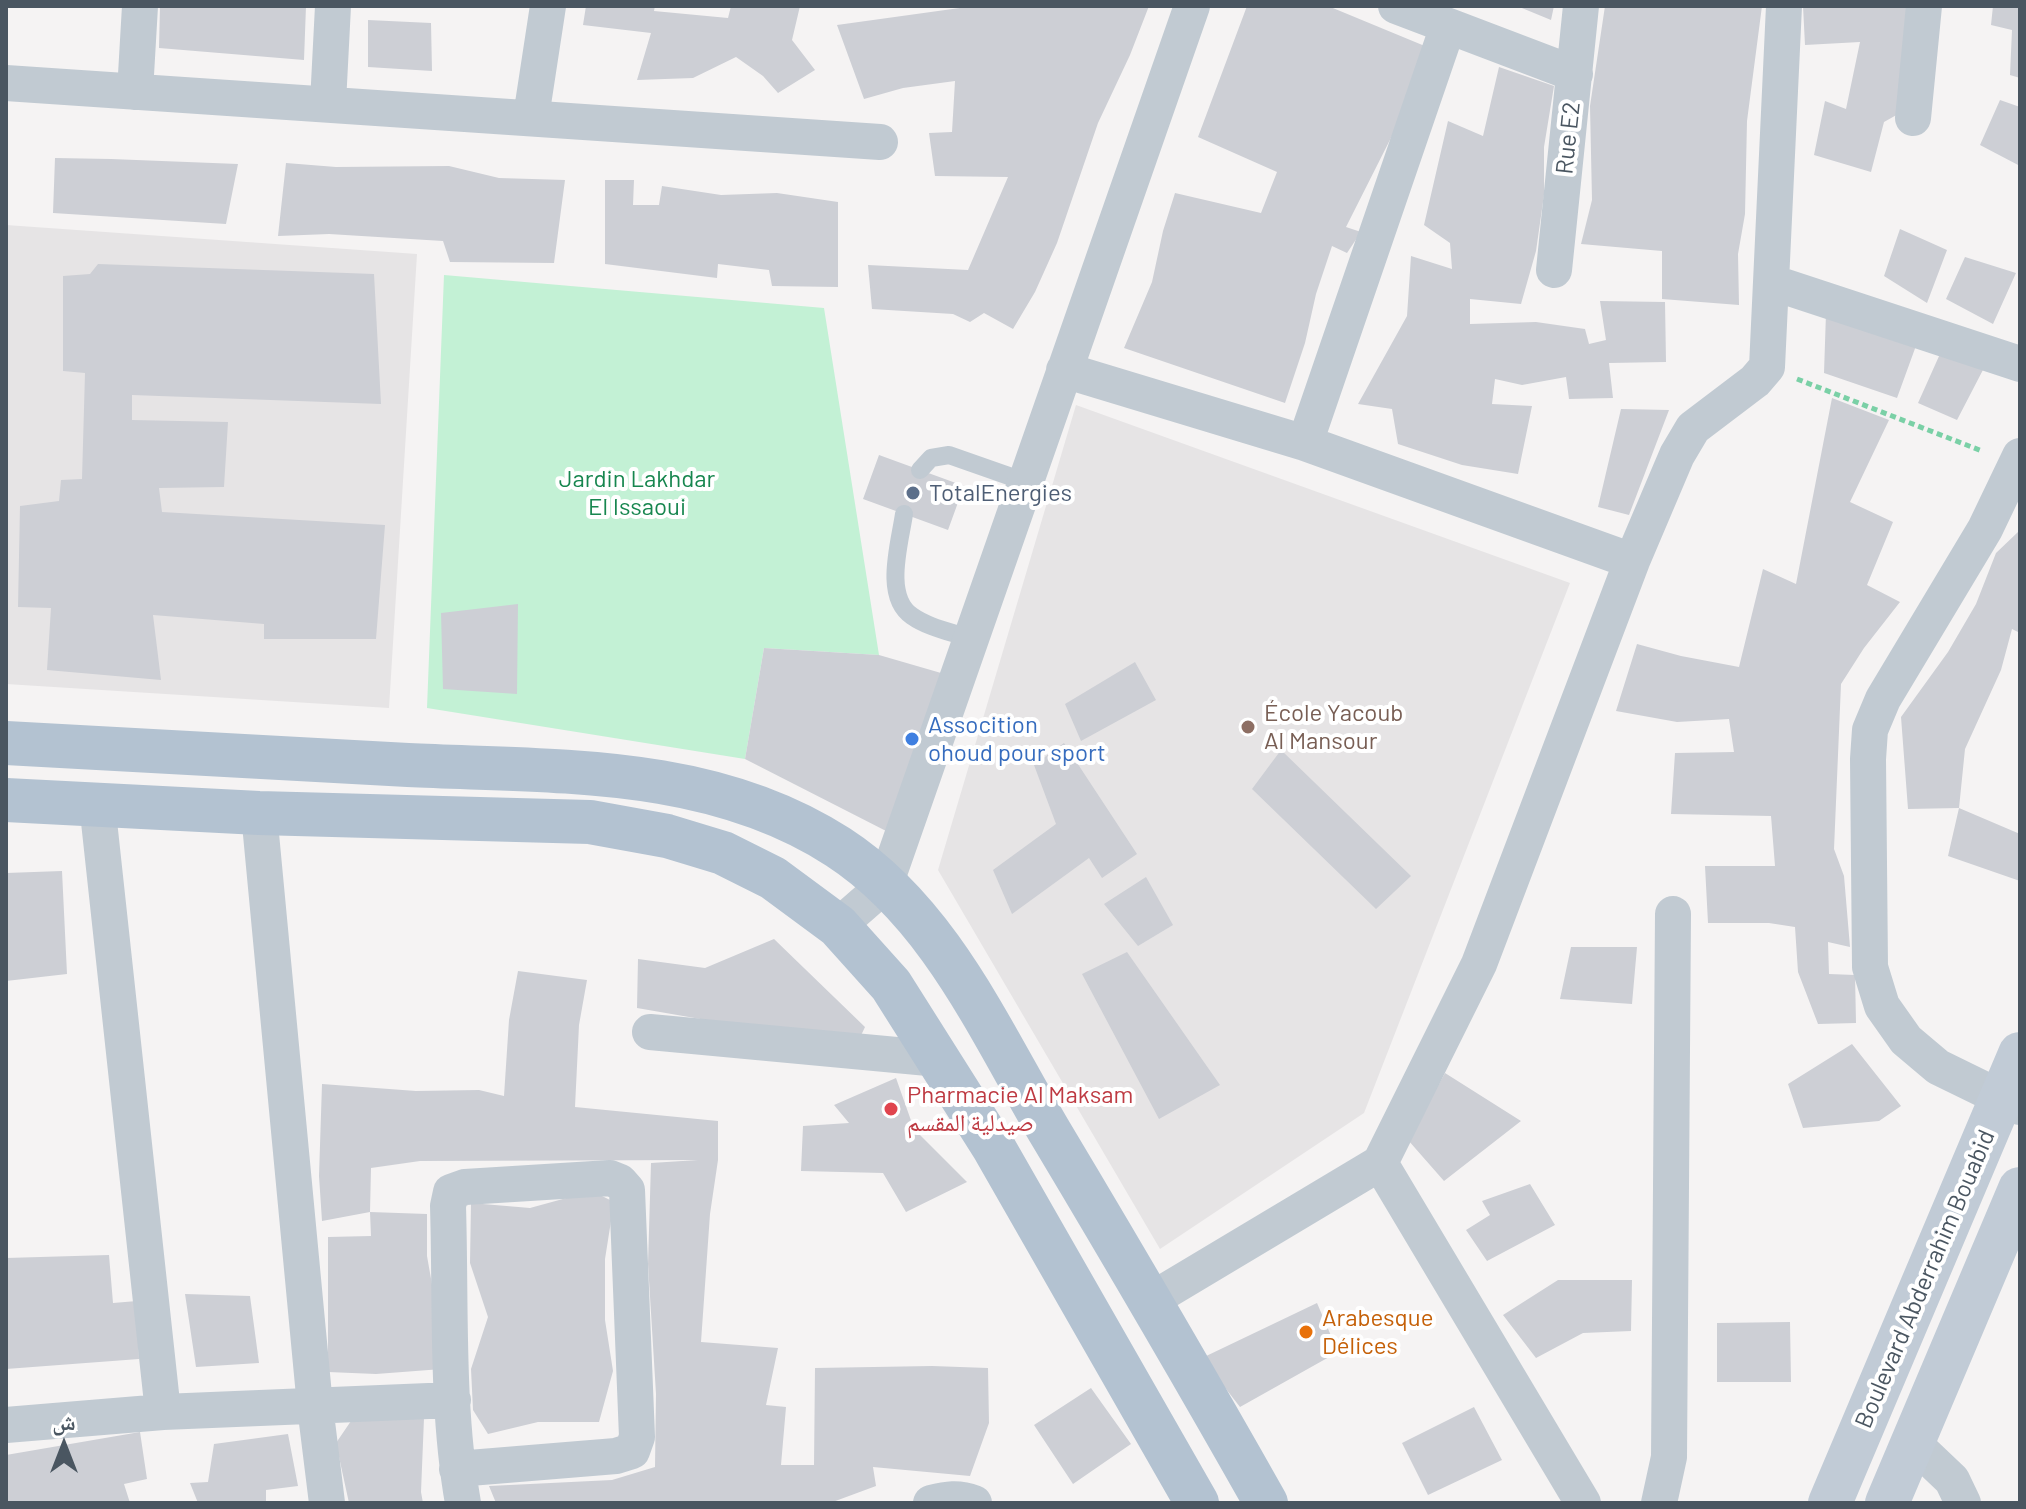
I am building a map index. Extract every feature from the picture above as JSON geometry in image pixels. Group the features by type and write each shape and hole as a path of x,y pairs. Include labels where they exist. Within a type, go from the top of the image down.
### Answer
{"main road":[{"path":"6,743 560,770 632,777 701,790 776,813 839,847 885,885 941,948 1151,1300 1266,1503"},
{"path":"6,800 259,813 590,822 667,836 723,853 773,878 838,926 891,985 994,1148 1197,1503"},
{"name":"Boulevard Abderrahim Bouabid","path":"1830,1503 2010,1103 2020,1054"},
{"path":"1887,1503 2020,1189"}],"street":[{"path":"135,92 140,6"},
{"path":"328,103 333,6"},
{"path":"531,117 548,6"},
{"path":"838,926 885,885 1192,6"},
{"path":"1396,6 1575,74"},
{"name":"Rue E2","path":"1554,270 1581,6"},
{"path":"1151,1300 1380,1163 1479,964 1632,561 1677,455 1693,428 1755,381 1767,367 1784,6"},
{"path":"1913,118 1924,6"},
{"path":"1305,443 1448,26"},
{"path":"6,83 880,142"},
{"path":"1771,282 2020,364"},
{"path":"1064,370 1305,443 1632,561"},
{"path":"2010,1103 1938,1067 1906,1040 1882,1006 1870,967 1868,759 1870,730 1883,699 1985,529 2018,460"},
{"path":"97,803 163,1412"},
{"path":"259,813 315,1406 327,1503"},
{"path":"1659,1503 1669,1457 1673,914"},
{"path":"650,1032 939,1059"},
{"path":"1380,1163 1583,1503"},
{"path":"596,1178 620,1182 627,1190 628,1206 637,1437 632,1451 460,1486 453,1400 448,1206 451,1192 465,1187 596,1178"},
{"path":"6,1425 163,1412 453,1400"},
{"path":"1912,1442 1952,1480 1963,1503"},
{"path":"931,1503 948,1499 974,1503"}],"lane":[{"path":"920,470 931,458 949,455 1026,482"},
{"path":"904,514 896,582 900,602 915,618 971,639"}],"path":[{"path":"1767,367 2018,460"}],"shaded area":[{"path":"6,225 417,254 389,708 6,684"},
{"name":"École Yacoub Al Mansour","path":"1076,405 1570,583 1364,1113 1160,1249 938,870"}],"green space":[{"name":"Jardin Lakhdar El Issaoui","path":"444,275 824,308 879,655 764,648 745,759 427,708"}],"building":[{"path":"160,6 306,6 304,60 159,48"},
{"path":"586,6 655,6 654,11 728,18 731,6 800,6 792,40 815,70 778,93 763,76 736,57 693,78 637,80 651,33 583,25"},
{"path":"974,6 1149,6 1098,123 1057,243 1035,292 1013,329 984,313 970,322 953,314 872,309 868,265 968,270 1008,177 935,176 929,133 952,132 955,81 903,88 864,99 837,25"},
{"path":"1247,6 1328,6 1432,49 1346,227 1361,232 1347,253 1332,246 1285,403 1124,348 1152,282 1175,193 1261,213 1277,172 1198,137"},
{"path":"1517,6 1554,6 1551,20"},
{"path":"1605,6 1762,6 1747,121 1745,214 1738,254 1739,305 1662,299 1662,251 1581,244 1592,200 1590,106"},
{"path":"1803,6 1919,6 1900,113 1884,122 1871,172 1814,155 1825,101 1846,109 1860,42 1805,45"},
{"path":"1993,6 2020,6 2020,78 2010,75 2012,30 1991,25"},
{"path":"368,20 431,23 432,71 368,67"},
{"path":"1499,67 1554,86 1544,147 1544,195 1536,251 1521,304 1470,299 1470,324 1536,322 1585,329 1589,344 1606,340 1600,301 1665,302 1666,362 1609,363 1613,398 1569,399 1566,377 1522,385 1495,379 1492,404 1532,406 1518,474 1462,465 1398,444 1392,409 1358,404 1407,316 1411,256 1452,269 1450,243 1424,225 1448,121 1483,136"},
{"path":"2000,100 2020,107 2020,166 1980,145"},
{"path":"55,158 238,164 226,224 53,213"},
{"path":"286,163 336,167 449,166 499,178 565,180 554,263 450,262 443,241 329,234 278,236"},
{"path":"605,180 634,180 633,205 659,205 662,186 721,195 777,193 838,202 838,287 772,286 769,270 718,264 717,278 605,264"},
{"path":"1900,229 1947,250 1927,303 1884,276"},
{"path":"1965,257 2016,273 1993,324 1946,299"},
{"path":"98,264 374,274 381,404 132,395 132,420 228,422 224,487 159,488 162,512 385,525 376,639 264,639 264,624 153,615 161,680 47,670 51,608 18,607 20,506 59,501 61,480 82,479 85,373 63,371 63,276 90,274"},
{"path":"1826,313 1917,343 1897,398 1824,373"},
{"path":"1944,345 1985,366 1957,420 1918,403"},
{"path":"1832,398 1889,420 1850,502 1893,522 1867,585 1900,602 1841,684 1834,849 1844,876 1850,947 1828,942 1829,974 1855,975 1856,1023 1818,1024 1798,972 1795,927 1769,923 1708,923 1705,866 1775,866 1771,816 1671,814 1675,753 1734,752 1729,719 1677,722 1616,711 1637,644 1739,667 1763,569 1796,584"},
{"path":"1621,409 1669,410 1629,515 1598,507"},
{"name":"TotalEnergies","path":"879,455 964,486 948,530 863,499"},
{"path":"2018,532 2020,633 2012,629 2001,670 1965,749 1959,808 1908,809 1901,717 1948,652 1976,604 1996,553"},
{"path":"518,604 517,694 443,689 441,613"},
{"path":"764,648 879,655 941,673 890,833 745,759"},
{"path":"1135,662 1156,700 1081,741 1065,704"},
{"path":"1064,743 1137,854 1102,878 1089,858 1012,914 993,870 1056,824 1034,765"},
{"path":"1281,750 1411,876 1376,909 1252,789"},
{"path":"1959,808 2020,834 2020,881 1948,856"},
{"path":"62,871 67,974 6,981 6,873"},
{"path":"1146,877 1173,925 1138,946 1104,904"},
{"path":"774,939 865,1027 856,1046 637,1008 638,959 705,968"},
{"path":"1571,947 1637,947 1632,1004 1560,999"},
{"path":"1127,952 1220,1085 1159,1119 1082,974"},
{"path":"518,971 587,980 579,1025 575,1107 718,1121 718,1160 710,1214 701,1342 778,1348 766,1405 786,1407 781,1465 814,1465 815,1368 988,1368 989,1423 970,1476 873,1467 876,1486 830,1503 496,1503 489,1486 612,1480 655,1467 656,1394 648,1264 651,1163 698,1160 420,1161 371,1168 370,1212 322,1221 319,1176 322,1084 416,1091 479,1090 504,1096 509,1020"},
{"path":"1852,1044 1901,1106 1879,1121 1803,1128 1788,1084"},
{"path":"1445,1073 1521,1121 1444,1181 1408,1140"},
{"path":"896,1078 914,1129 967,1182 906,1212 883,1173 801,1171 803,1126 849,1123 834,1105"},
{"path":"1530,1184 1555,1225 1487,1261 1466,1230 1490,1215 1482,1201"},
{"path":"592,1191 614,1202 605,1259 605,1320 613,1371 599,1422 538,1422 488,1434 473,1410 471,1369 488,1317 470,1263 471,1203 530,1208"},
{"path":"370,1212 427,1214 427,1256 442,1369 376,1374 328,1372 328,1237 371,1236"},
{"path":"109,1255 113,1303 137,1301 139,1359 6,1369 6,1258"},
{"path":"1558,1280 1632,1280 1631,1331 1583,1333 1536,1358 1503,1315"},
{"path":"185,1294 250,1296 259,1363 196,1367"},
{"path":"1317,1303 1338,1352 1240,1407 1202,1358"},
{"path":"1790,1322 1791,1382 1717,1382 1717,1323"},
{"path":"1091,1388 1131,1444 1073,1484 1034,1425"},
{"path":"1474,1407 1502,1460 1428,1495 1402,1443"},
{"path":"424,1418 423,1503 349,1503 336,1443 351,1421"},
{"path":"140,1432 147,1479 124,1484 130,1503 6,1503 6,1455"},
{"path":"288,1434 298,1486 266,1490 266,1503 198,1503 190,1483 208,1482 214,1444"}],"place":[{"name":"TotalEnergies","path":"913,493"},
{"name":"École Yacoub Al Mansour","path":"1248,727"},
{"name":"Assocition ohoud pour sport","path":"912,739"},
{"name":"Pharmacie Al Maksam صيدلية المقسم","path":"891,1109"},
{"name":"Arabesque Délices","path":"1306,1332"}]}
